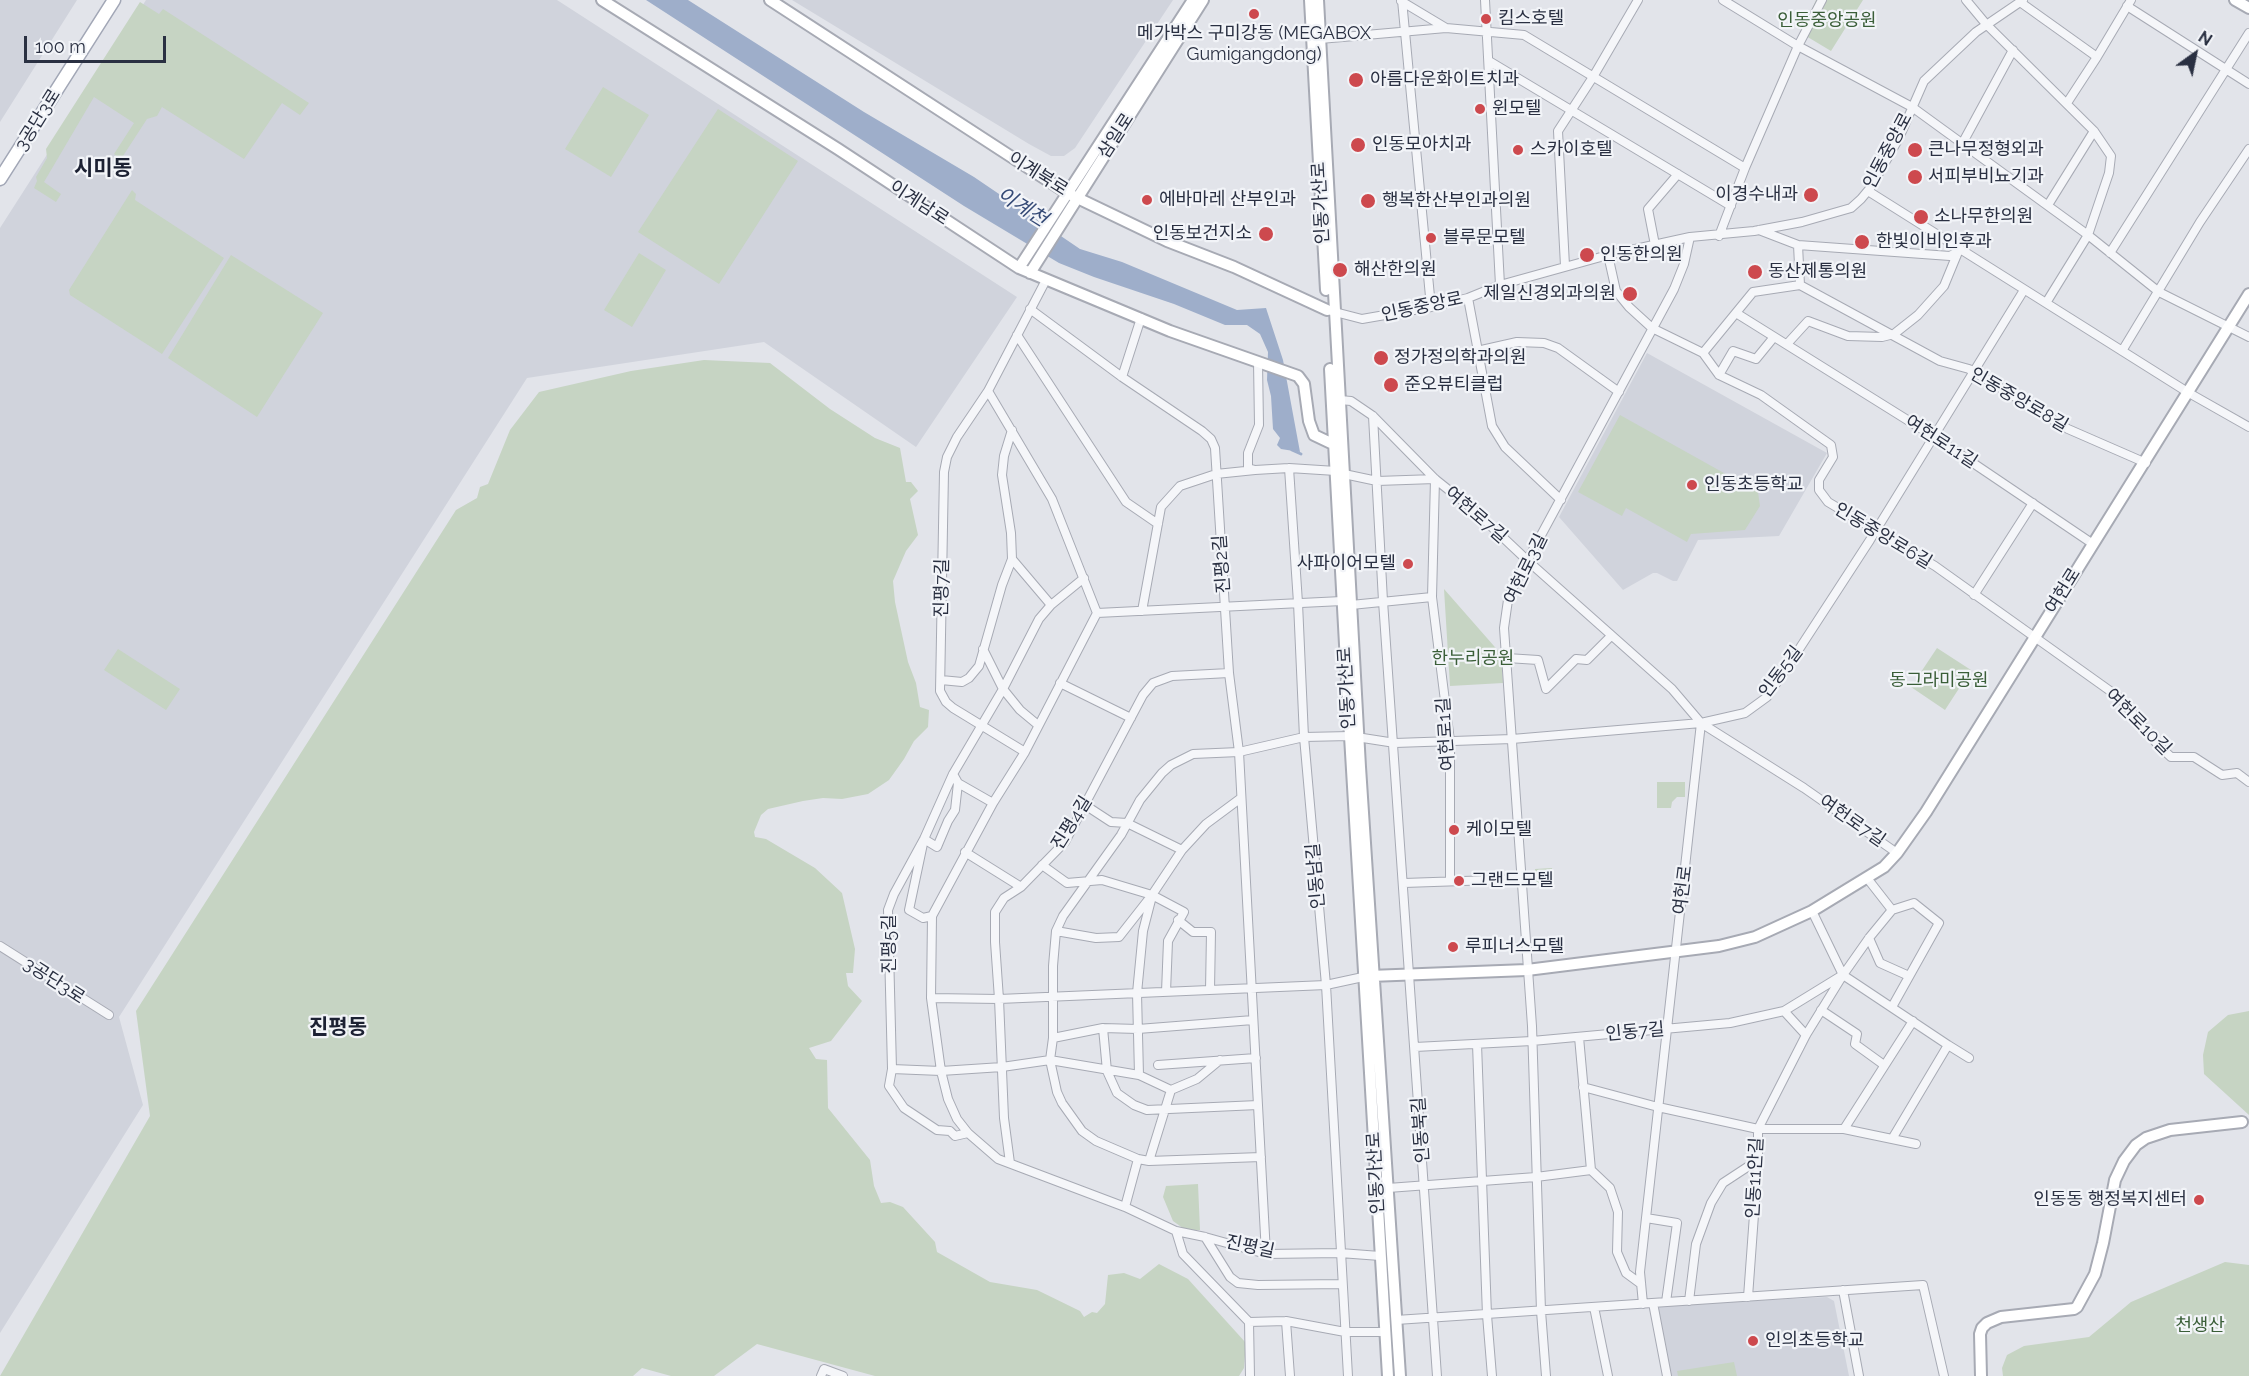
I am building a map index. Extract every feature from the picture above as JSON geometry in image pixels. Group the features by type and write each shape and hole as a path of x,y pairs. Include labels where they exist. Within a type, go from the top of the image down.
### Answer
{"main road":[{"name":"3공단3로","path":"0,179 114,0"}],"street":[{"name":"이계남로","path":"602,0 828,143 1019,268 1170,331 1298,376 1304,384 1309,421 1314,435 1335,445"},
{"name":"이계북로","path":"770,0 1072,196 1167,241 1234,267 1331,311"},
{"name":"삼일로","path":"1030,273 1072,196 1192,0"},
{"name":"삼일로","path":"1019,268 1072,196 1203,0"},
{"name":"인동가산로","path":"1310,0 1331,311 1340,400 1340,473 1369,976 1388,1188 1400,1376"},
{"name":"인동가산로","path":"1318,0 1335,445 1340,473"},
{"path":"1401,0 1446,28"},
{"path":"1401,0 1431,307"},
{"path":"1485,0 1500,285"},
{"path":"1565,266 1558,131 1638,0"},
{"path":"1724,0 1798,46 1912,107 2048,205 2159,292 2249,337"},
{"path":"1719,236 1745,168 1798,46 1822,0"},
{"path":"1966,0 1986,24 2094,131 2111,156 2109,173 2088,235 2046,303"},
{"path":"2235,0 2249,8"},
{"name":"인동중앙로","path":"1331,311 1362,319 1431,307 1608,255 1690,237 1719,236 1802,222 1851,208 1868,191 1899,138 1924,81 1942,62 1986,24 2021,1 2097,57"},
{"path":"2067,103 2129,3 2249,84"},
{"path":"1320,39 1446,28 1524,35 1745,168"},
{"path":"2110,253 2249,33"},
{"path":"1962,144 2013,50"},
{"path":"1489,61 1731,206"},
{"path":"2048,205 2094,131"},
{"path":"2122,351 2200,222 2249,149"},
{"path":"1655,245 1648,209 1678,174"},
{"path":"1868,191 1959,251 2189,393 2249,427"},
{"name":"인동중앙로","path":"1759,230 1798,245 1950,256 1959,251"},
{"name":"여헌로3길","path":"1527,970 1504,628 1508,600 1674,289 1684,264 1690,237"},
{"path":"1703,353 1753,292 1800,285 1798,245"},
{"path":"1787,344 1808,321 1848,336 1882,337 1894,334 1918,315 1944,286 1959,251"},
{"name":"인동중앙로6길","path":"1608,255 1616,291 1652,328 1703,353 1719,375 1761,395 1831,445 1833,457 1820,480 1819,490 1828,502 1935,566 2033,638"},
{"path":"1046,280 988,391 1052,499 1097,614 1298,603 1383,602 1432,597"},
{"name":"인동중앙로8길","path":"1800,285 1940,361 1972,372 2068,429 2146,463"},
{"name":"인동5길","path":"1056,931 1085,883 1121,835 1140,800 1171,765 1193,754 1239,752 1304,736 1354,737 1395,743 1512,739 1701,723 1744,713 1767,697 2024,290"},
{"name":"여헌로","path":"1369,976 1527,970 1719,946 1755,937 1812,911 1884,867 1926,812 2033,638 2146,463 2249,294"},
{"path":"1468,298 1492,426 1505,447 1561,500"},
{"name":"진평2길","path":"1030,309 1122,377 1202,431 1211,439 1215,448 1229,673 1239,752 1266,1254"},
{"name":"여헌로11길","path":"1736,313 1933,436 2093,544"},
{"path":"1122,377 1141,318"},
{"path":"1017,335 1126,502 1158,524"},
{"path":"1719,375 1732,351 1756,359 1774,338"},
{"path":"1477,351 1516,342 1544,343 1558,348 1619,392"},
{"path":"1255,471 1248,468 1248,453 1259,425 1258,362"},
{"name":"진평7길","path":"988,391 957,437 947,458 944,472 940,691 946,702 963,715 1025,752"},
{"name":"여헌로7길","path":"1340,400 1350,401 1373,417 1435,479 1475,511 1528,562 1671,689 1701,723 1804,788 1897,852"},
{"name":"인동북길","path":"1373,417 1383,602 1395,743 1437,1376"},
{"path":"941,680 962,682 969,678 979,666 1002,585 1012,559 1011,533 1002,476 1012,430"},
{"path":"1142,610 1161,507 1180,486 1216,474 1289,468 1340,473 1377,481 1435,479"},
{"name":"인동남길","path":"1289,468 1304,736 1326,985 1348,1376"},
{"name":"여헌로1길","path":"1435,479 1432,597 1450,741 1450,881"},
{"path":"1974,595 2033,503"},
{"path":"1012,559 1051,605"},
{"path":"981,724 1004,689 1032,632 1051,605 1084,578"},
{"name":"진평길","path":"1097,614 1025,752 965,852 932,916 931,998 941,1071 948,1099 957,1119 968,1133 998,1159 1125,1207 1176,1231 1266,1254 1340,1253 1380,1256"},
{"path":"1507,658 1538,660 1546,689 1576,659 1587,660 1611,636"},
{"name":"여헌로10길","path":"2033,638 2120,698 2158,745 2171,757 2194,758 2222,775 2237,773 2249,782"},
{"path":"983,649 1004,689 1020,710 1038,725"},
{"name":"진평4길","path":"1010,1163 1004,1118 994,942 995,912 1004,898 1021,887 1065,842 1143,695 1153,683 1172,676 1229,673"},
{"path":"1060,683 1131,718"},
{"name":"여헌로","path":"1675,950 1689,848 1701,723"},
{"name":"진평5길","path":"968,1133 955,1136 950,1131 937,1130 904,1108 889,1086 892,1068 888,910 894,894 924,839 953,774 981,724"},
{"path":"953,774 958,783 993,803"},
{"path":"932,916 923,918 909,910 924,839 938,847 955,810 958,783"},
{"path":"1241,798 1206,824 1182,850 1152,895 1119,937 1096,938 1056,931 1053,1038 1050,1060 1057,1092 1062,1103 1082,1131 1096,1141 1138,1159 1149,1161 1261,1157"},
{"path":"1085,805 1111,822 1127,823 1182,850"},
{"path":"965,852 1021,887"},
{"path":"1042,865 1067,884 1102,880 1152,895 1184,912 1168,941 1167,992"},
{"path":"1404,883 1522,879"},
{"path":"1867,879 1892,910"},
{"path":"1139,1074 1137,993 1143,931 1152,895"},
{"path":"1843,975 1892,910 1914,903 1939,923 1892,1007"},
{"path":"1812,911 1843,975 1969,1058"},
{"path":"1178,920 1193,932 1210,932 1210,990"},
{"path":"1869,938 1880,963 1909,976"},
{"name":"3공단3로","path":"0,946 109,1016"},
{"path":"1643,1304 1640,1272 1675,950"},
{"path":"1527,970 1532,1041 1541,1311 1546,1376"},
{"name":"인동11안길","path":"1748,1297 1758,1160 1758,1129 1806,1035 1843,975"},
{"name":"인동7길","path":"1415,1047 1532,1041 1730,1023 1784,1011 1843,975"},
{"name":"인동가산로","path":"1369,976 1376,1173 1388,1376"},
{"path":"931,998 999,999 1326,985 1369,976"},
{"path":"1821,1010 1857,1034 1855,1044 1884,1065"},
{"path":"1784,1011 1806,1035"},
{"path":"1053,1038 1103,1028 1138,1029 1253,1020"},
{"path":"1844,1128 1913,1021"},
{"path":"1103,1028 1107,1071 1117,1093 1147,1110 1258,1105"},
{"path":"1580,1037 1591,1170 1610,1188 1617,1212 1617,1252 1626,1273 1641,1284"},
{"path":"1477,1044 1491,1376"},
{"path":"1892,1139 1948,1045"},
{"path":"1158,1065 1256,1058"},
{"path":"892,1068 941,1071 1002,1067 1050,1060 1107,1071 1139,1074 1172,1090"},
{"path":"1149,1161 1172,1090 1197,1079 1220,1060"},
{"path":"1583,1087 1658,1107 1758,1129 1844,1128 1916,1144"},
{"path":"1981,1376 1980,1334 1987,1323 2001,1317 2077,1307 2095,1274 2115,1180 2124,1161 2136,1145 2146,1138 2170,1130 2242,1122"},
{"path":"1125,1207 1138,1159"},
{"path":"1689,1301 1696,1244 1711,1203 1723,1183 1758,1160"},
{"path":"1388,1188 1536,1177 1591,1170"},
{"path":"1646,1218 1677,1223 1666,1302"},
{"path":"1176,1231 1183,1254 1249,1322 1250,1376"},
{"path":"1205,1237 1230,1277 1238,1283 1258,1285 1342,1284"},
{"path":"1396,1320 1923,1285 1944,1376"},
{"path":"1843,1290 1859,1376"},
{"path":"1653,1303 1667,1376"},
{"path":"1594,1307 1608,1376"},
{"path":"1249,1322 1287,1321 1345,1332 1385,1332"},
{"path":"1287,1321 1290,1376"},
{"path":"821,1376 824,1369 843,1376"}],"shaded area":[{"path":"0,0 77,0 0,122"},
{"path":"146,0 557,0 1017,297 916,447 764,342 527,378 119,1017 143,1105 0,1333 0,228"},
{"path":"792,0 1173,0 1075,148 1064,156 1051,156"},
{"name":"인동초등학교","path":"1647,353 1827,453 1779,536 1698,540 1677,581 1653,573 1623,590 1559,517"},
{"name":"인의초등학교","path":"1827,1297 1834,1301 1849,1376 1669,1376 1657,1306"}],"green space":[{"name":"인동중앙공원","path":"1816,0 1863,0 1831,51 1801,33"},
{"path":"140,2 159,14 163,9 309,103 300,115 282,103 244,159 162,107 157,116 147,119 121,159 114,154 134,123 94,97 44,182 61,194 56,202 34,188 36,177 47,158 46,149"},
{"path":"603,87 649,115 611,177 565,149"},
{"path":"718,109 798,161 719,284 638,232"},
{"path":"132,190 136,194 135,200 224,258 162,354 70,295 69,290"},
{"path":"639,253 666,270 632,327 604,310"},
{"path":"231,255 323,313 257,417 168,358"},
{"path":"704,360 770,363 830,409 875,438 900,448 906,482 911,482 918,491 910,499 918,535 906,551 893,581 895,602 920,707 929,710 928,727 914,741 889,780 868,794 842,799 823,798 803,801 768,809 761,815 754,832 755,837 766,839 815,868 842,893 855,949 853,973 846,973 848,986 862,1001 831,1041 809,1048 816,1059 827,1060 828,1108 870,1160 874,1186 881,1203 890,1202 903,1207 935,1242 937,1252 990,1282 1037,1290 1080,1311 1084,1317 1092,1312 1097,1313 1105,1304 1108,1275 1124,1273 1140,1279 1159,1264 1188,1279 1246,1343 1244,1368 1239,1376 875,1376 757,1344 714,1376 671,1376 642,1368 633,1376 0,1376 150,1116 136,1011 456,510 477,498 480,487 488,484 510,430 539,392 631,371"},
{"path":"1620,415 1758,492 1760,506 1745,530 1691,534 1687,542 1626,508 1622,516 1578,492"},
{"name":"한누리공원","path":"1444,589 1501,654 1503,683 1450,686"},
{"name":"동그라미공원","path":"1937,648 1971,670 1945,710 1911,687"},
{"path":"118,649 180,689 166,710 104,670"},
{"path":"1657,782 1685,782 1685,797 1677,797 1672,802 1671,808 1657,808"},
{"path":"1552,868 1553,882 1536,883 1535,869"},
{"path":"2249,1011 2249,1115 2204,1074 2203,1055 2208,1032 2228,1015"},
{"path":"1198,1184 1200,1230 1187,1231 1173,1221 1163,1197 1166,1186"},
{"name":"천생산","path":"2225,1262 2249,1265 2249,1376 2003,1376 2002,1368 2007,1355 2024,1346 2089,1337 2131,1302"},
{"path":"1734,1362 1737,1376 1678,1376 1677,1371"}],"water":[{"name":"이계천","path":"646,0 688,0 864,112 974,177 1080,249 1122,262 1237,310 1266,308 1283,360 1300,452 1281,449 1277,445 1280,438 1273,429 1271,396 1267,380 1268,352 1260,334 1247,325 1225,325 1174,304 1059,263 964,206"}],"waterway":[{"name":"이계천","path":"1292,450 1301,454"}],"place":[{"name":"메가박스 구미강동 (MEGABOX Gumigangdong)","path":"1254,14"},
{"name":"킴스호텔","path":"1486,19"},
{"name":"아름다운화이트치과","path":"1356,80"},
{"name":"윈모텔","path":"1480,109"},
{"name":"인동모아치과","path":"1358,145"},
{"name":"스카이호텔","path":"1518,150"},
{"name":"큰나무정형외과","path":"1915,150"},
{"name":"서피부비뇨기과","path":"1915,177"},
{"name":"이경수내과","path":"1811,195"},
{"name":"에바마레 산부인과","path":"1147,200"},
{"name":"행복한산부인과의원","path":"1368,201"},
{"name":"소나무한의원","path":"1921,217"},
{"name":"인동보건지소","path":"1266,234"},
{"name":"블루문모텔","path":"1431,238"},
{"name":"한빛이비인후과","path":"1862,242"},
{"name":"인동한의원","path":"1587,255"},
{"name":"해산한의원","path":"1340,270"},
{"name":"동산제통의원","path":"1755,272"},
{"name":"제일신경외과의원","path":"1630,294"},
{"name":"정가정의학과의원","path":"1381,358"},
{"name":"준오뷰티클럽","path":"1391,385"},
{"name":"인동초등학교","path":"1692,485"},
{"name":"사파이어모텔","path":"1408,564"},
{"name":"케이모텔","path":"1454,830"},
{"name":"그랜드모텔","path":"1459,881"},
{"name":"루피너스모텔","path":"1453,947"},
{"name":"인동동 행정복지센터","path":"2199,1200"},
{"name":"인의초등학교","path":"1753,1341"}],"district":[{"name":"시미동","path":"103,169"},
{"name":"진평동","path":"338,1028"}]}
